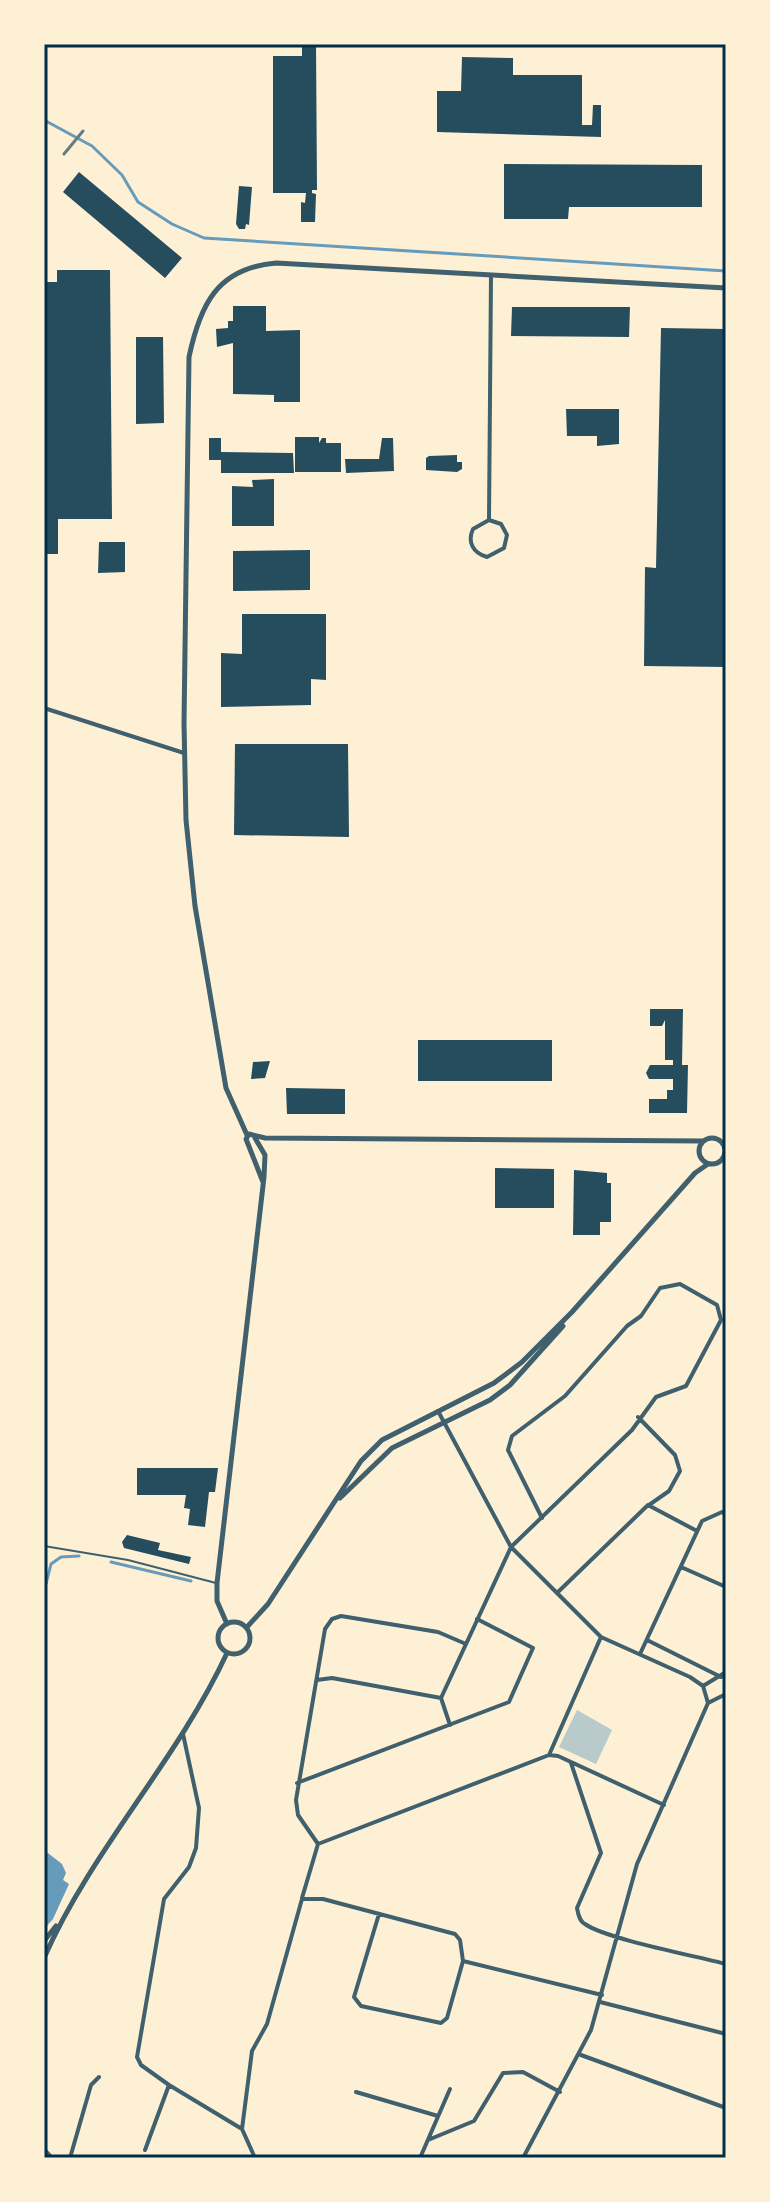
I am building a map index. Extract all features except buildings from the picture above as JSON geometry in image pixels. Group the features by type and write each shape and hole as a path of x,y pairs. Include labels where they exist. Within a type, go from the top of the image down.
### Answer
{"street":[{"path":"263,1182 226,1088 190,870 184,753 189,357 196,324 206,303 234,275 265,264 726,288"},
{"path":"489,520 491,276"},
{"path":"489,520 501,524 506,542 499,553 487,557 476,552 470,534 477,524 489,520"},
{"path":"44,708 184,753"},
{"path":"227,1624 217,1601 217,1583 265,1155 251,1133 247,1135"},
{"path":"247,1627 268,1604 361,1461 382,1440 494,1383 522,1362 572,1312 695,1173 708,1164 717,1164 726,1153 725,1144 714,1138 704,1141 684,1138 257,1140 250,1146"},
{"path":"684,1138 699,1147"},
{"path":"695,1173 699,1147 704,1141"},
{"path":"699,1156 708,1164"},
{"path":"450,1725 441,1698 511,1547 542,1518 632,1430 638,1417 663,1392 686,1386 721,1320 717,1305 680,1284 660,1288 641,1316 627,1326 565,1396 512,1436 508,1450 542,1518"},
{"path":"334,1504 359,1476 392,1448 490,1400 510,1385 546,1349 572,1312"},
{"path":"438,1411 511,1547 601,1637 690,1677 703,1686 708,1703 637,1864 600,2002 581,2055 523,2158"},
{"path":"557,1592 648,1505 669,1491 680,1471 675,1455 638,1417"},
{"path":"648,1505 697,1531"},
{"path":"640,1654 702,1521 722,1512 726,1515"},
{"path":"680,1566 726,1587"},
{"path":"318,1844 298,1815 297,1783 325,1629 332,1619 341,1616 438,1632 466,1644"},
{"path":"297,1783 509,1702 533,1648 477,1619"},
{"path":"237,1622 247,1627 251,1639 245,1651 227,1653 218,1638 227,1624 237,1622"},
{"path":"549,1755 601,1637"},
{"path":"647,1640 721,1677"},
{"path":"44,1941 203,1702 227,1653"},
{"path":"703,1686 726,1672"},
{"path":"316,1680 332,1678 441,1698"},
{"path":"708,1703 726,1694"},
{"path":"183,1732 199,1808 196,1848 189,1867 164,1899 137,2057 141,2065 169,2085 242,2129"},
{"path":"318,1844 549,1755 664,1805"},
{"path":"571,1763 601,1853 577,1908 578,1917 584,1924 618,1936 726,1964"},
{"path":"255,2158 242,2129 252,2051 267,2024 318,1844"},
{"path":"302,1899 323,1899 455,1934 460,1940 463,1961 447,2018 441,2023 361,2006 354,1997 379,1914"},
{"path":"44,1958 63,1916"},
{"path":"463,1961 602,1995"},
{"path":"600,2002 726,2034"},
{"path":"581,2055 726,2108"},
{"path":"428,2140 474,2121 503,2073 523,2072 560,2092"},
{"path":"70,2158 91,2085 99,2077"},
{"path":"145,2150 169,2085"},
{"path":"420,2158 450,2089"},
{"path":"356,2092 438,2116"},
{"path":"44,2149 52,2158"}],"lane":[{"path":"44,1546 142,1563 217,1583"},
{"path":"144,2158 145,2150"}],"shaded area":[{"path":"577,1710 612,1730 596,1764 559,1747"}],"water":[{"path":"44,1850 62,1864 66,1873 63,1880 69,1884 53,1919 44,1929"}],"waterway":[{"path":"44,120 92,146 122,175 138,202 172,224 204,238 726,271"},
{"path":"46,1584 51,1564 61,1557 79,1556"},
{"path":"111,1562 191,1581"}],"railway":[{"path":"64,154 83,131"}]}
